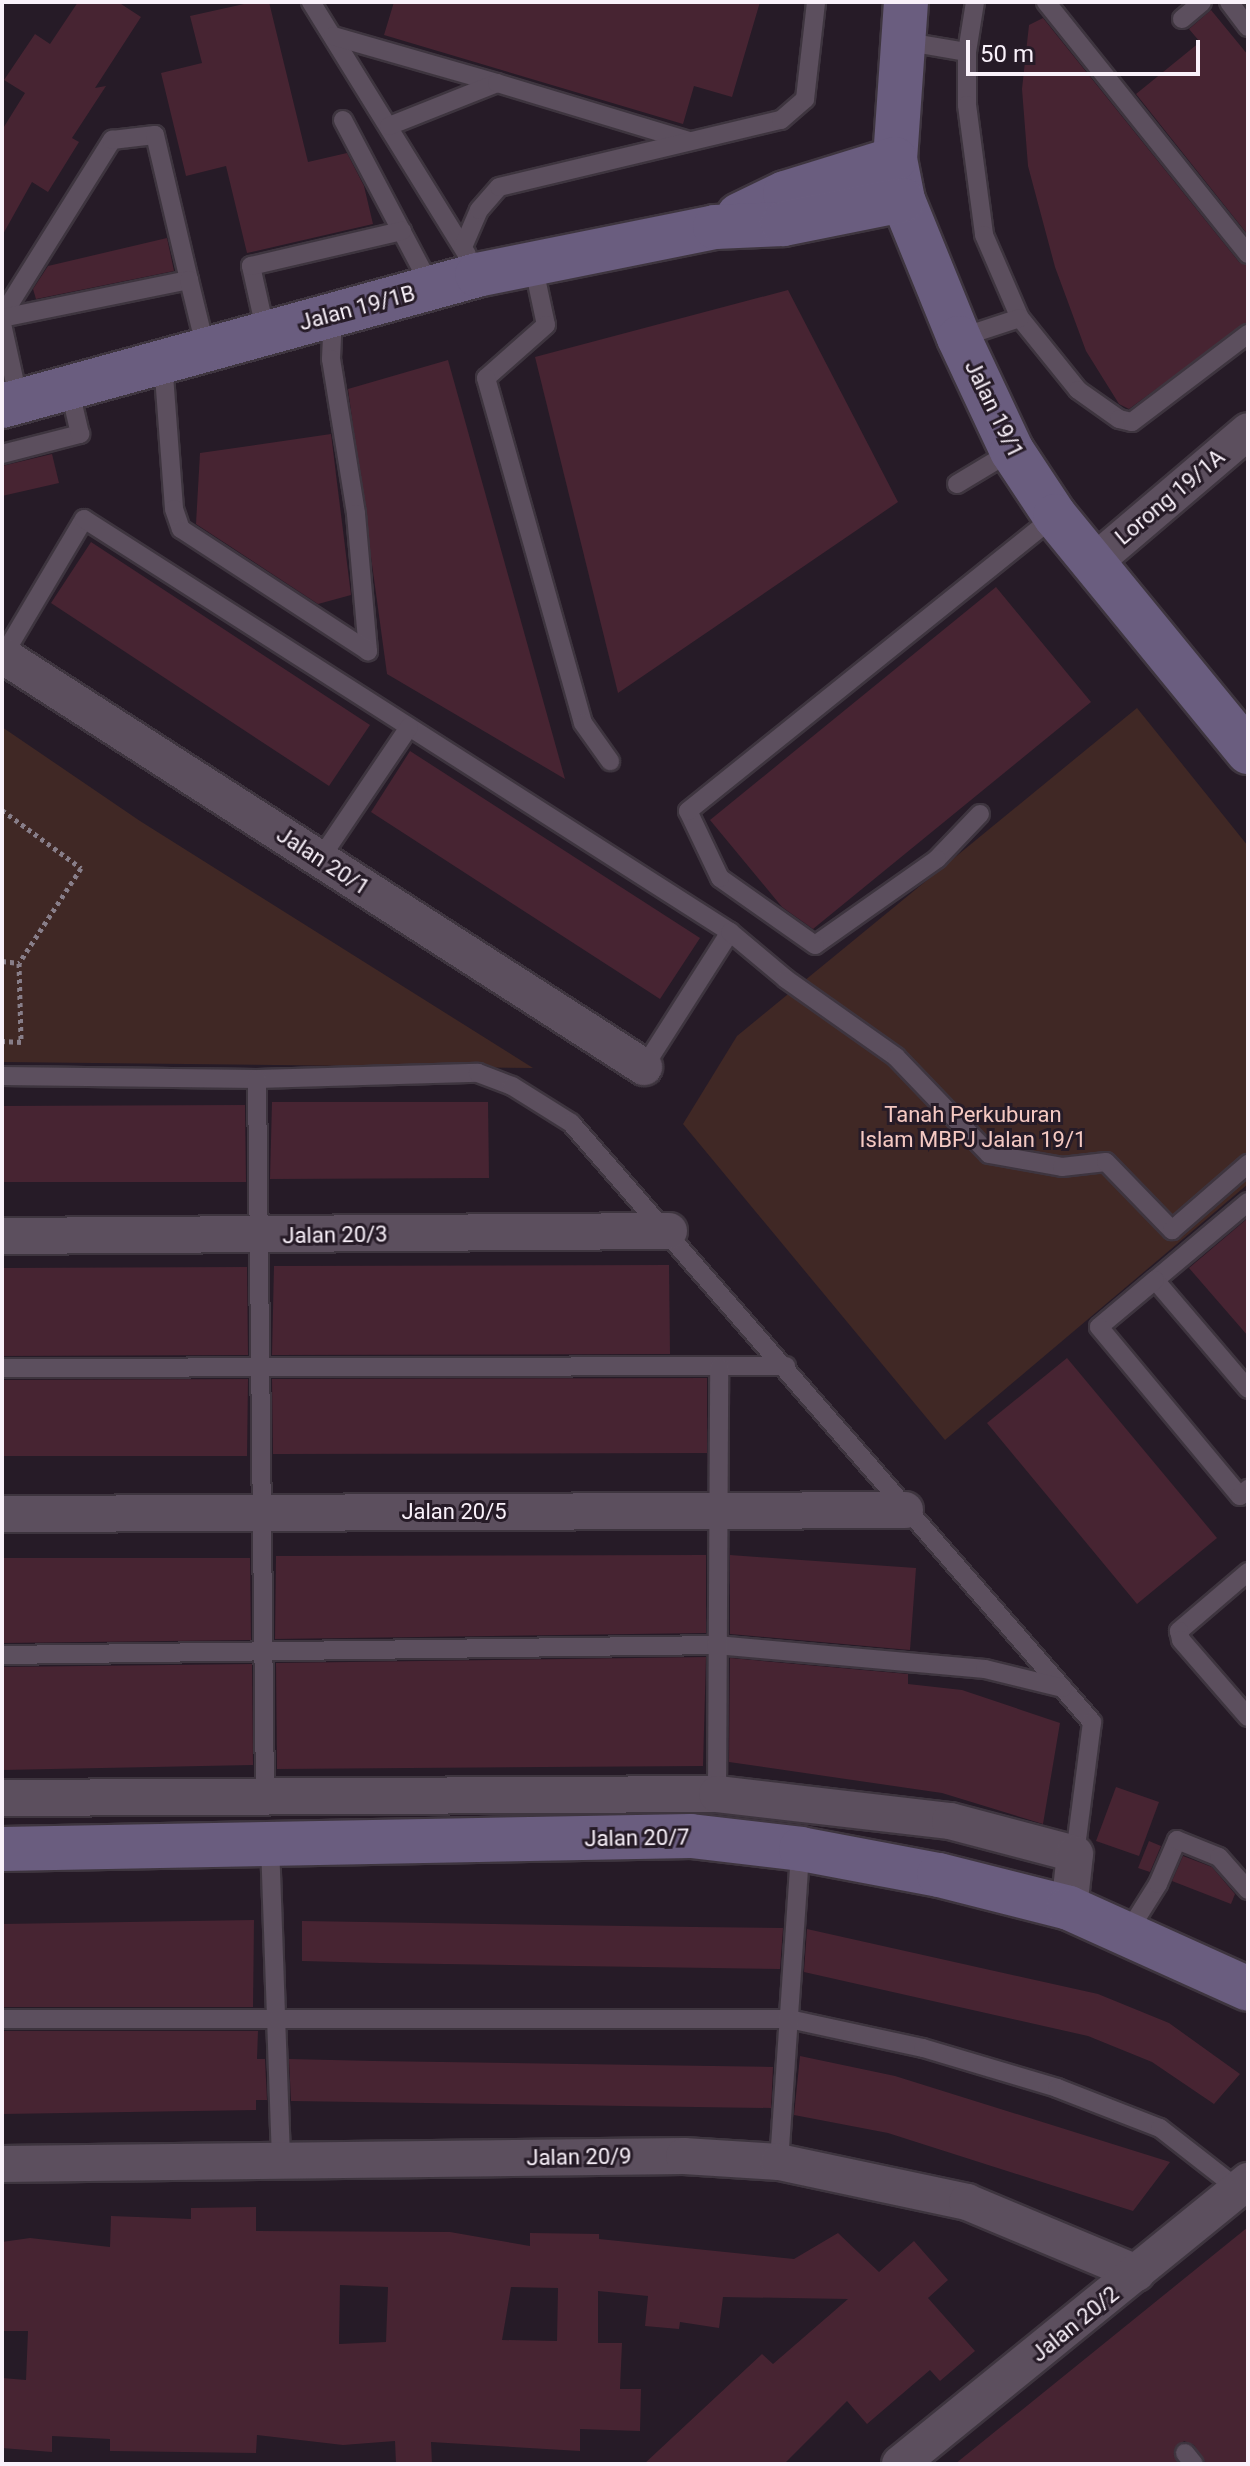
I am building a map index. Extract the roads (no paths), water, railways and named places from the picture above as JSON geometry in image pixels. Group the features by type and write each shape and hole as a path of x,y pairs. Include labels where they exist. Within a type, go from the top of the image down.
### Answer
{"street":[{"name":"Jalan 19/1","path":"903,22 899,179 959,338 1012,451 1055,516 1092,564 1248,752"},
{"name":"Jalan 19/1B","path":"11,403 431,288 470,261 533,264 715,227 785,193 899,179"},
{"name":"Lorong 19/1A","path":"1092,564 1248,431"},
{"name":"Jalan 20/1","path":"2,656 644,1067"},
{"name":"Jalan 20/3","path":"2,1236 669,1231"},
{"name":"Jalan 20/5","path":"2,1514 905,1510"},
{"name":"Jalan 20/7","path":"2,1798 265,1793 717,1794 950,1821 1075,1854"},
{"name":"Jalan 20/7","path":"2,1849 691,1836 801,1849 939,1875 1069,1908 1128,1932 1248,1989"},
{"path":"1069,1908 1075,1854"},
{"name":"Jalan 20/9","path":"2,2164 684,2156 779,2162 967,2202 1137,2273"},
{"name":"Jalan 20/2","path":"900,2464 1243,2185"}],"lane":[{"path":"311,2 470,261"},
{"path":"470,261 492,190 781,120 805,99 816,2"},
{"path":"975,2 967,52 967,105 984,235 1020,318 1078,390 1119,419 1132,422 1248,334"},
{"path":"1046,2 1248,254"},
{"path":"1182,19 1202,2"},
{"path":"1229,2 1248,27"},
{"path":"903,22 967,52"},
{"path":"333,36 691,142"},
{"path":"389,126 497,83"},
{"path":"343,120 431,288"},
{"path":"11,403 2,319 112,140 155,135 206,350"},
{"path":"266,333 251,266 402,231"},
{"path":"533,264 546,325 486,378 583,723 610,761"},
{"path":"2,319 189,280"},
{"path":"163,362 174,509 181,529 368,651 356,514 331,359 333,315"},
{"path":"959,338 1020,318"},
{"path":"2,454 80,434 69,387"},
{"path":"957,484 1012,451"},
{"path":"980,814 937,859 815,945 720,878 688,811 1055,516"},
{"path":"2,656 84,519 730,932 786,979 896,1057 989,1154 1024,1165 1106,1162 1172,1230 1248,1164"},
{"path":"320,859 409,727"},
{"path":"644,1067 730,932"},
{"path":"2,1076 257,1079 478,1073 512,1086 571,1123 669,1231 905,1510 1092,1722 1075,1854"},
{"path":"257,1079 256,1236 265,1793"},
{"path":"1248,1202 1099,1327 1240,1496 1248,1489"},
{"path":"1155,1280 1248,1389"},
{"path":"2,1368 786,1366"},
{"path":"717,1794 715,1511 719,1367"},
{"path":"1248,1572 1179,1631 1181,1640 1248,1717"},
{"path":"2,1655 716,1645 985,1669 1063,1688"},
{"path":"1128,1932 1158,1884 1177,1840 1219,1857 1248,1890"},
{"path":"270,1844 281,2161"},
{"path":"779,2162 801,1849"},
{"path":"2,2019 789,2019 923,2048 1057,2088 1160,2128 1243,2185"}],"park label":[{"name":"Tanah Perkuburan Islam MBPJ Jalan 19/1","path":"973,1126"}]}
